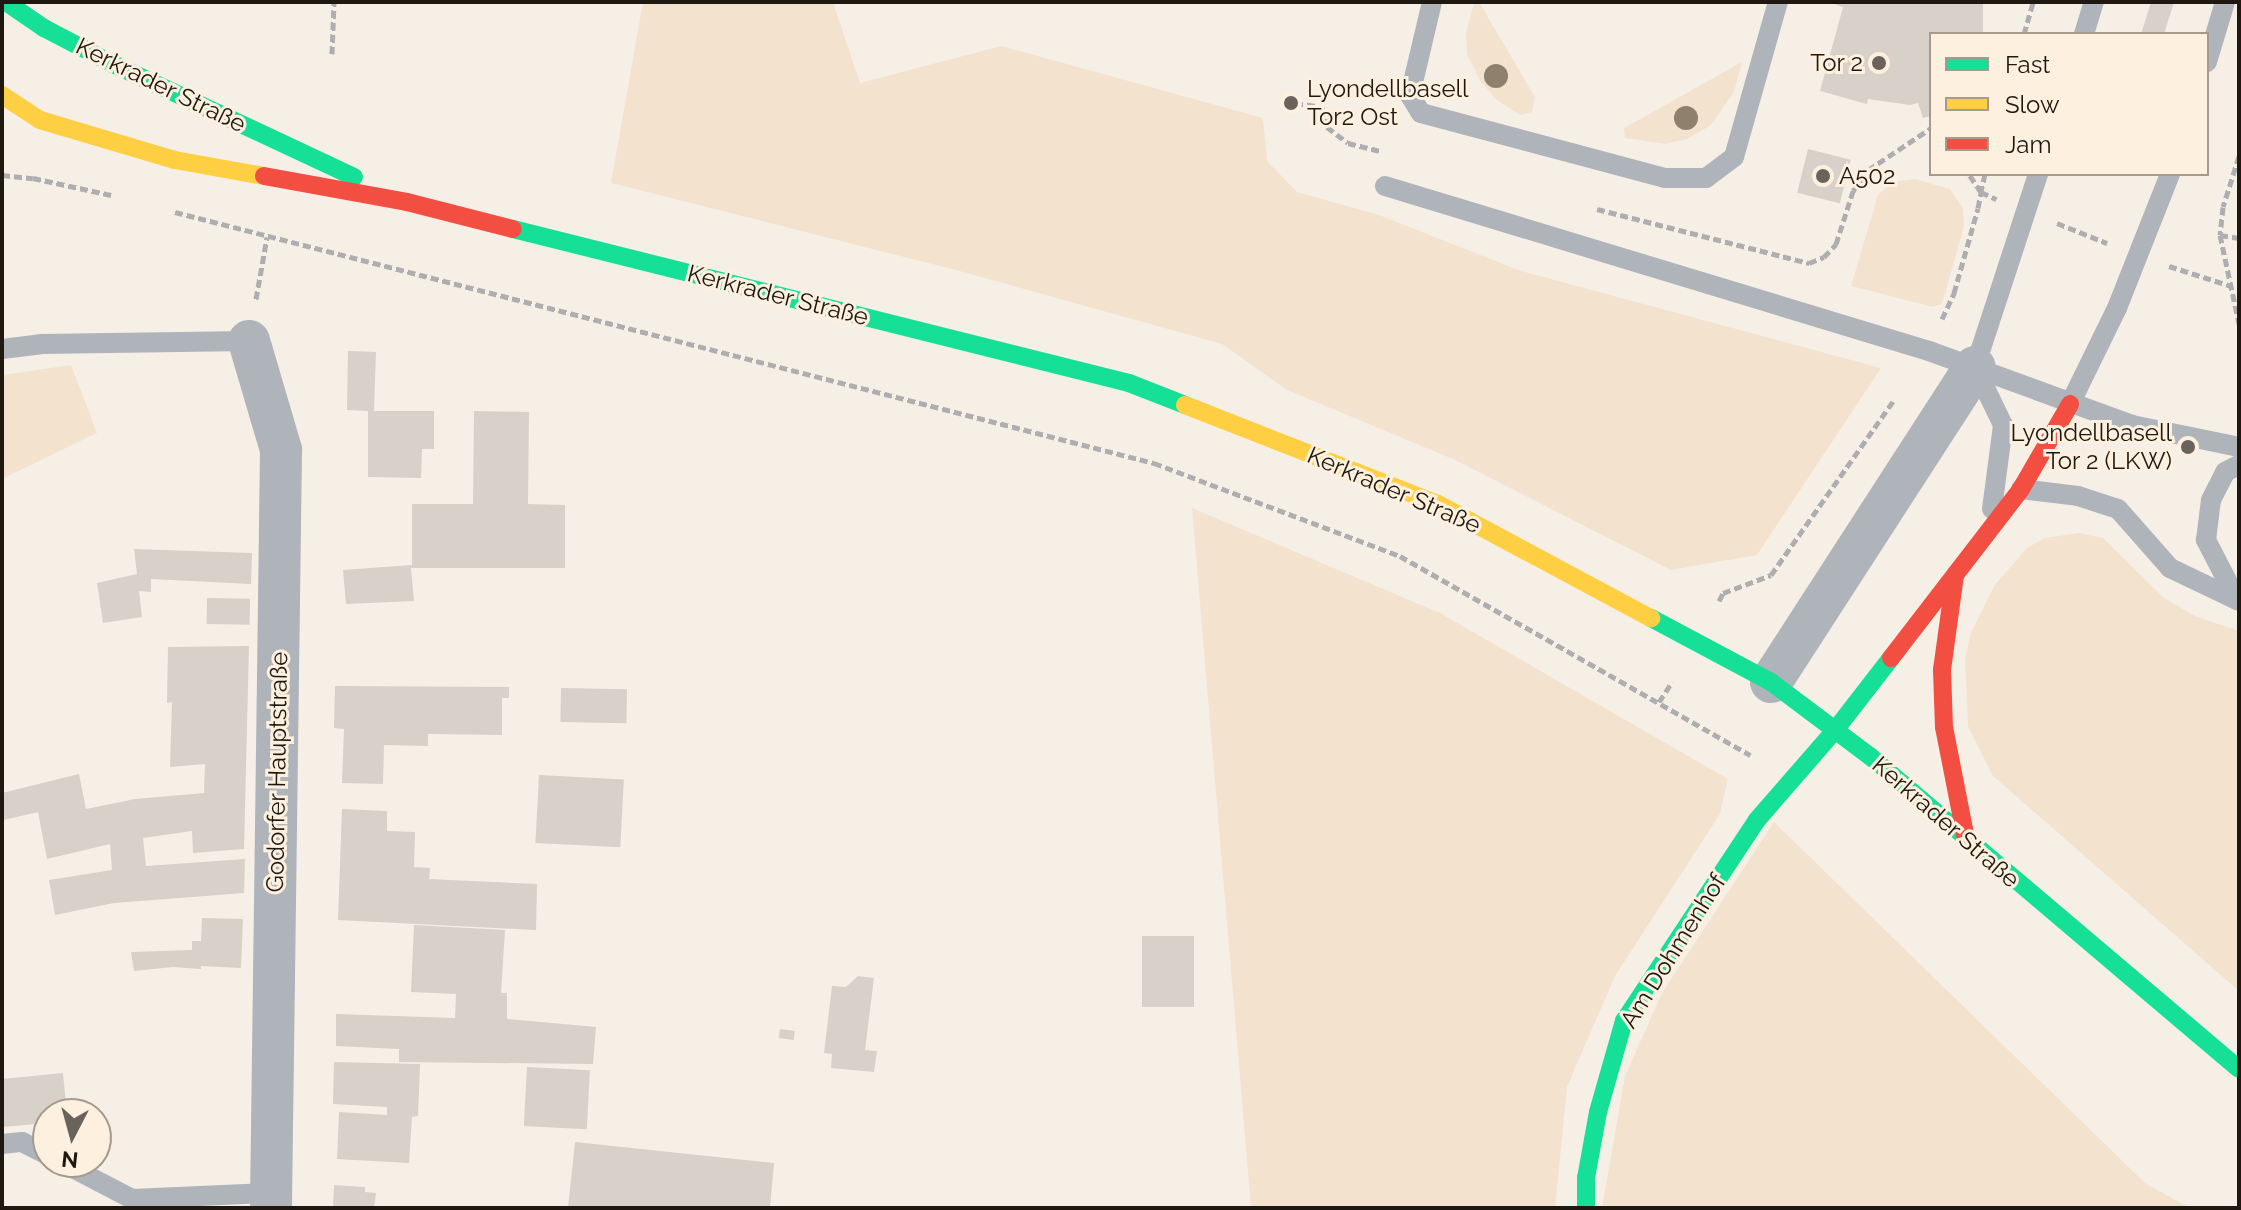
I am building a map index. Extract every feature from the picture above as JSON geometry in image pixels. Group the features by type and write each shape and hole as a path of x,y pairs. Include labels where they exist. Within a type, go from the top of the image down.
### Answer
{"main road":[{"name":"Kerkrader Straße","path":"6,2 44,28 113,64 407,202"},
{"name":"Kerkrader Straße","path":"2,95 40,120 175,160 407,202 1129,383 1438,504 1698,640 1771,682 1836,729 2239,1069"},
{"path":"15,125 40,120"},
{"name":"Am Dohmenhof","path":"1586,1208 1586,1178 1598,1112 1624,1021 1757,820 1836,729 2021,489 2070,404"},
{"path":"1955,575 1942,670 1944,727 1966,839"}],"street":[{"name":"Godorfer Hauptstraße","path":"249,341 281,450 272,1201"},
{"path":"1771,682 1975,367"}],"lane":[{"path":"1432,2 1410,95 1421,113 1665,178 1706,178 1734,157 1778,2"},
{"path":"2085,32 2094,2"},
{"path":"2209,55 2225,2"},
{"path":"1988,529 2003,425 1975,367 2037,176"},
{"path":"2070,404 2139,256 2169,176"},
{"path":"1385,186 1929,351 2132,425 2239,447"},
{"path":"2,349 41,344 249,341"},
{"path":"2238,600 2206,540 2211,500 2225,472 2239,465"},
{"path":"2021,489 2078,496 2118,509 2170,568 2238,600"},
{"path":"2,1144 22,1142 32,1147"},
{"path":"92,1178 132,1199 272,1201"}],"path":[{"path":"332,54 334,2"},
{"path":"2025,32 2033,2"},
{"path":"2239,156 2223,207 2220,235 2239,324"},
{"path":"2,175 33,178 116,196"},
{"path":"1970,176 1981,192 2025,211 2139,256 2231,286"},
{"path":"1659,702 1723,593 1771,575 1929,351 1954,293 1985,176"},
{"path":"160,208 1154,463 1400,556 1659,702 1789,780"},
{"path":"2220,235 2239,238"},
{"path":"249,341 267,237"}],"shaded area":[{"path":"643,2 833,2 860,83 1001,46 1263,118 1267,161 1297,192 1379,215 1521,271 1881,368 1757,555 1671,570 1455,460 1287,390 1222,344 956,270 611,183"},
{"path":"1474,2 1479,2 1535,97 1532,112 1520,115 1497,100 1481,82 1467,54 1466,34"},
{"path":"1742,62 1734,92 1710,126 1687,139 1665,144 1625,138 1624,128"},
{"path":"1915,179 1950,189 1963,208 1964,227 1942,304 1933,307 1851,286 1878,195 1892,182"},
{"path":"71,365 97,433 2,479 2,375"},
{"path":"1192,508 1440,613 1728,779 1720,814 1615,976 1567,1087 1555,1208 1251,1208"},
{"path":"2079,533 2103,538 2164,598 2195,616 2239,631 2239,991 1993,776 1968,726 1965,658 1971,633 1994,586 2027,548 2045,538"},
{"path":"1774,822 2145,1183 2190,1208 1602,1208 1625,1076 1662,993"}],"building":[{"name":"Tor 2","path":"1829,2 1983,2 1983,32 1929,32 1929,116 1923,118 1918,103 1910,105 1868,99 1867,104 1820,91 1843,7"},
{"path":"2151,2 2174,2 2165,32 2142,32"},
{"name":"A502","path":"1808,149 1851,160 1840,203 1797,193"},
{"path":"348,351 376,352 374,411 434,411 434,449 422,449 421,478 368,477 368,411 347,410"},
{"path":"474,411 529,412 528,504 565,505 565,568 411,568 414,601 346,604 343,570 412,565 412,504 473,504"},
{"path":"134,549 252,553 251,584 151,579 151,592 139,591 142,617 103,623 97,583 137,574"},
{"path":"207,598 250,599 250,625 207,624"},
{"path":"249,646 244,849 193,853 192,831 143,838 146,866 245,859 244,893 114,903 55,915 49,880 112,870 110,844 47,859 38,812 4,820 2,793 79,774 86,809 135,799 204,793 205,764 170,767 172,702 167,703 168,647"},
{"path":"335,686 509,687 509,698 502,698 502,735 428,734 428,746 384,745 383,784 342,783 344,729 334,728"},
{"path":"561,688 627,689 626,723 560,722"},
{"path":"539,775 624,779 620,847 535,843"},
{"path":"342,809 387,811 387,831 415,832 414,867 430,868 429,879 537,884 536,930 338,920"},
{"path":"202,918 243,919 241,968 201,966 201,969 173,967 134,971 131,952 192,950 192,941 201,941"},
{"path":"414,925 505,930 501,993 507,993 507,1019 596,1027 593,1064 399,1062 399,1049 336,1046 336,1014 455,1018 456,994 411,992"},
{"path":"1142,936 1194,936 1194,1007 1142,1007"},
{"path":"858,976 874,978 865,1050 877,1051 874,1072 831,1068 832,1054 824,1053 832,986 846,987"},
{"path":"780,1029 795,1031 794,1040 779,1038"},
{"path":"334,1062 420,1064 418,1116 412,1117 409,1163 337,1159 339,1112 387,1115 387,1107 333,1104"},
{"path":"527,1067 590,1070 587,1129 524,1126"},
{"path":"63,1073 65,1098 32,1098 32,1124 2,1127 2,1079"},
{"path":"575,1142 774,1163 770,1208 568,1208"},
{"path":"334,1185 365,1187 365,1192 376,1193 374,1208 333,1208"}],"traffic: fast":[{"path":"6,2 44,28 113,64 354,177"},
{"path":"513,229 1129,383 1185,405"},
{"path":"1651,618 1771,682 1871,757 2239,1069"},
{"path":"1586,1208 1586,1178 1598,1112 1624,1021 1757,820 1836,729 1891,658"}],"traffic: slow":[{"path":"2,95 40,120 175,160 264,176"},
{"path":"1185,405 1438,504 1651,618"}],"traffic: jam":[{"path":"264,176 407,202 513,229"},
{"path":"1891,658 2021,489 2070,404"},
{"path":"1955,575 1942,670 1944,727 1966,839"}],"place":[{"name":"Tor 2","path":"1879,63"},
{"name":"Lyondellbasell Tor2 Ost","path":"1291,103"},
{"name":"A502","path":"1823,176"},
{"name":"Lyondellbasell Tor 2 (LKW)","path":"2188,447"}]}
